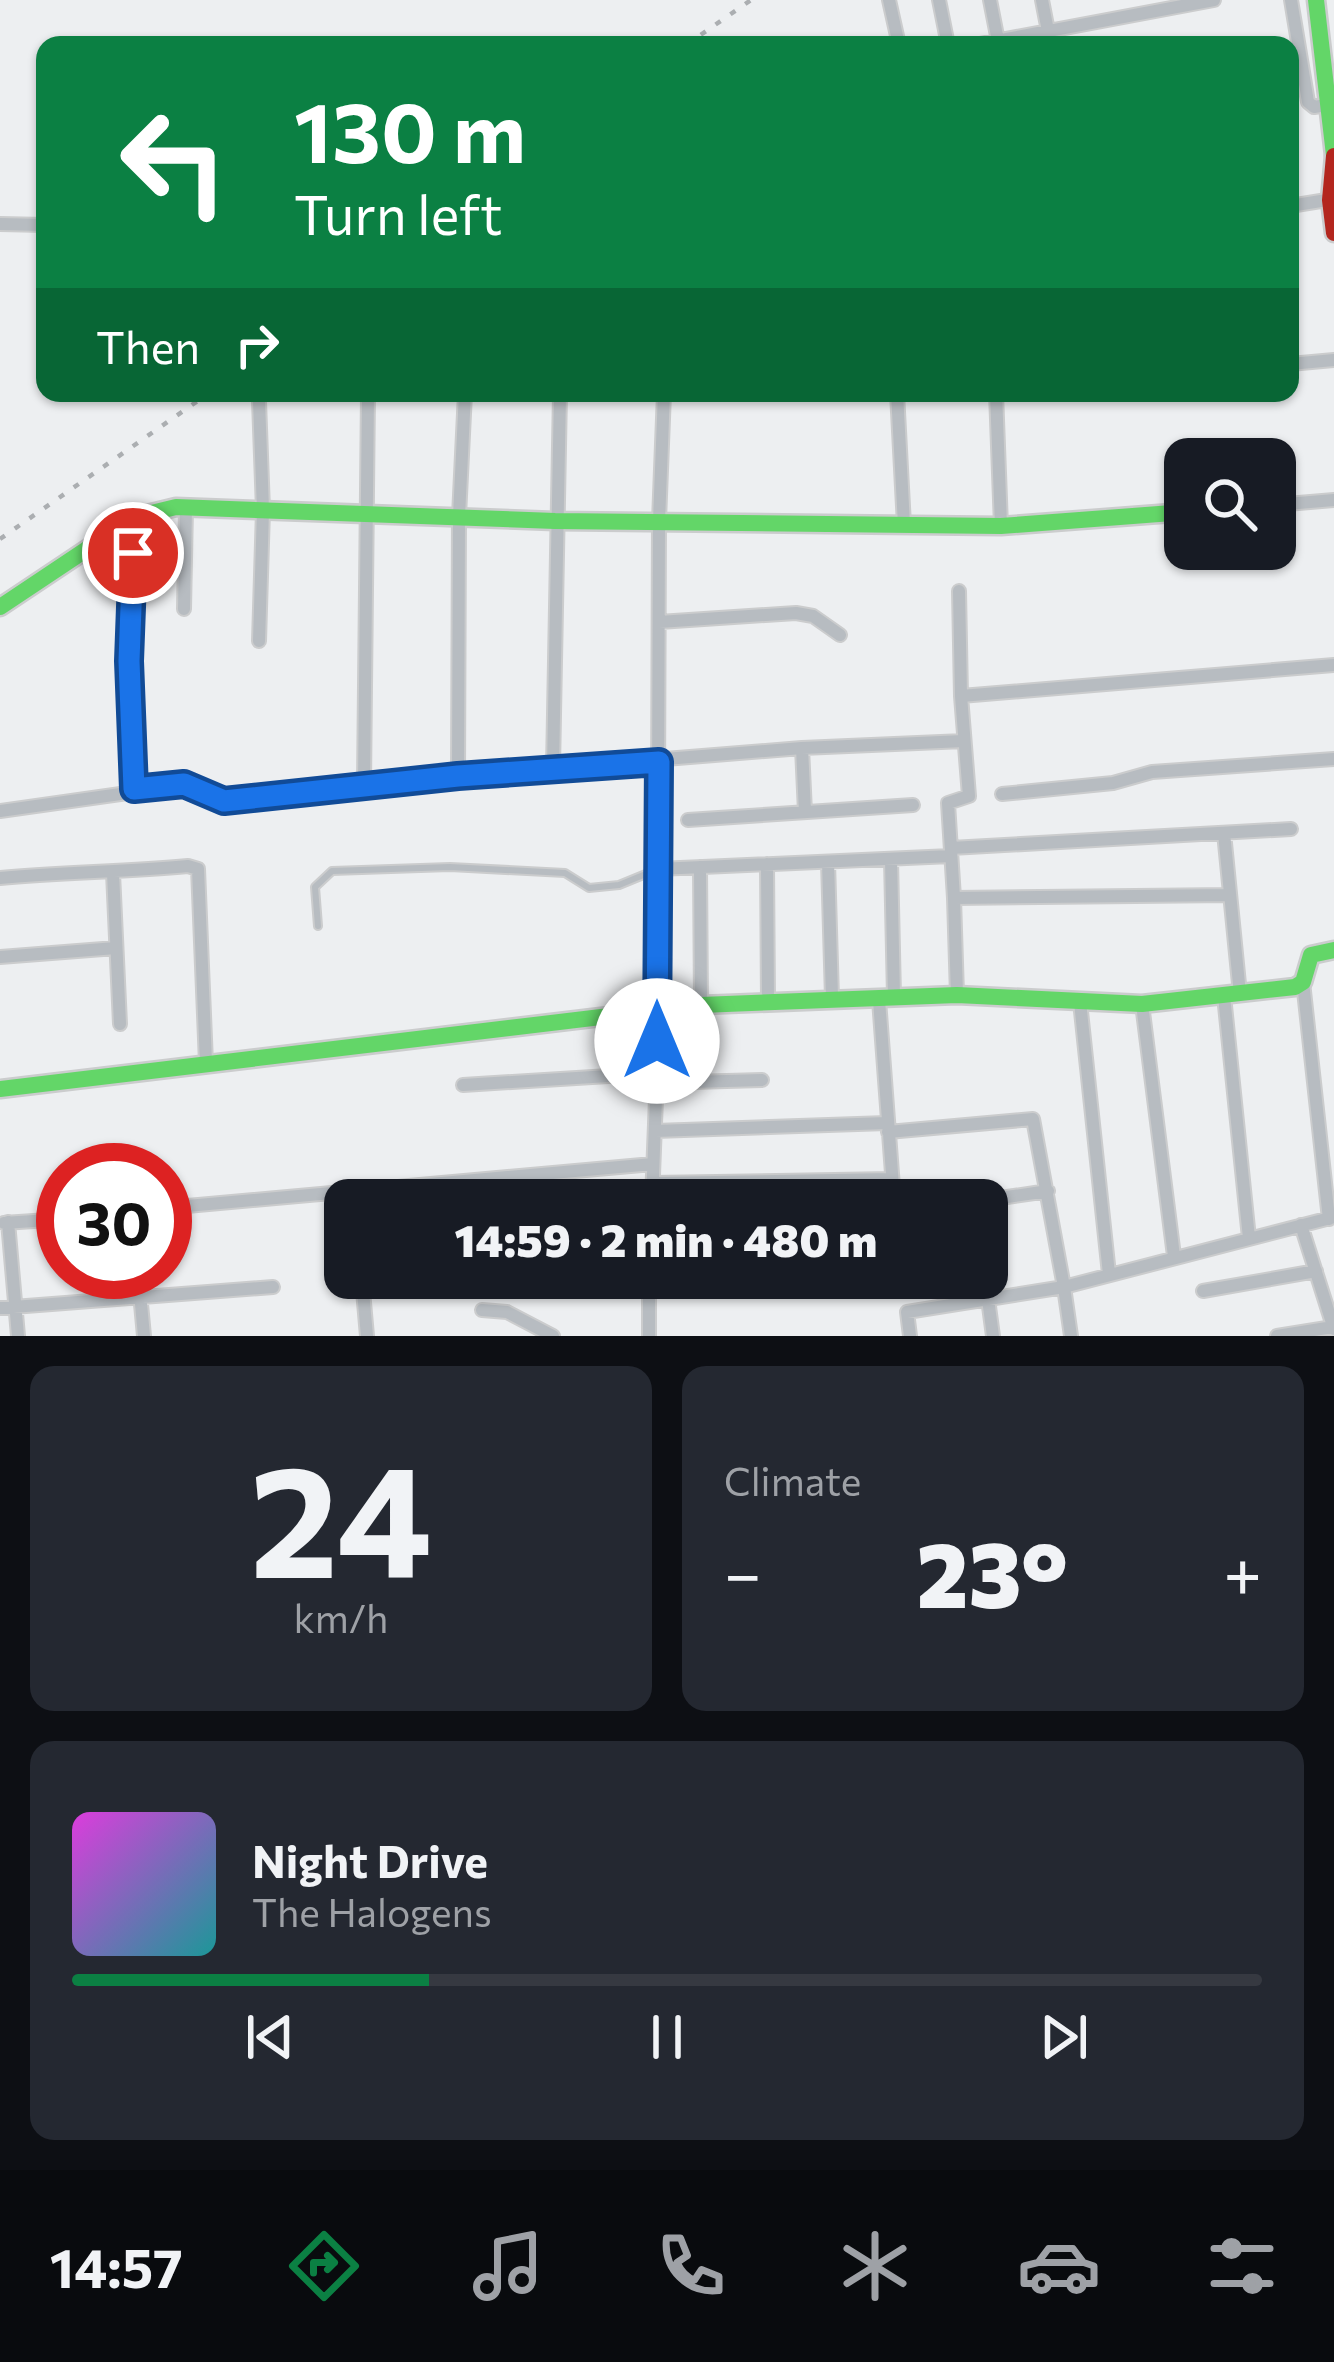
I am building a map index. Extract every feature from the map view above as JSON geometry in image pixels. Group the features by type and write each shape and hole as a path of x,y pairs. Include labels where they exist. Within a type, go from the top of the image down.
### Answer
{"street":[{"path":"889,0 897,36"},
{"path":"939,0 946,36"},
{"path":"990,0 997,36"},
{"path":"1042,0 1048,31"},
{"path":"1020,36 1178,3 1214,0"},
{"path":"1291,0 1297,36"},
{"path":"1316,0 1331,104 1334,233"},
{"path":"1299,48 1308,102 1331,104"},
{"path":"1299,204 1332,199"},
{"path":"0,224 36,225"},
{"path":"1299,363 1334,360"},
{"path":"259,641 260,402"},
{"path":"364,785 368,402"},
{"path":"458,776 464,402"},
{"path":"553,768 560,402"},
{"path":"652,1179 664,402"},
{"path":"897,402 904,525"},
{"path":"995,402 1000,526"},
{"path":"1296,503 1334,500"},
{"path":"184,609 186,508"},
{"path":"0,607 135,517 158,509 555,521 1000,526 1164,514"},
{"path":"134,789 129,661 135,517"},
{"path":"957,995 948,803 969,798 958,591"},
{"path":"659,622 804,613 840,635"},
{"path":"962,696 1334,665"},
{"path":"0,811 184,784 224,801 553,768 802,748 964,741"},
{"path":"802,748 805,812"},
{"path":"1002,794 1113,783 1152,772 1334,759"},
{"path":"688,820 913,805"},
{"path":"658,868 891,860 1291,829"},
{"path":"1224,832 1249,1238"},
{"path":"891,860 887,998 892,1179"},
{"path":"829,862 832,998"},
{"path":"767,864 768,1002"},
{"path":"700,867 701,1005"},
{"path":"0,878 199,869 206,1063"},
{"path":"113,873 120,1024"},
{"path":"954,898 1230,895"},
{"path":"0,957 116,948"},
{"path":"1008,1296 1064,1287 1332,1218 1303,982 1311,955 1334,950"},
{"path":"0,1088 701,1005 957,995 1142,1004 1288,989 1303,982"},
{"path":"1080,1001 1109,1274"},
{"path":"1142,1004 1174,1256"},
{"path":"463,1085 656,1078 762,1080"},
{"path":"655,1131 888,1127 1030,1117 1036,1123 1071,1336"},
{"path":"192,1206 653,1164"},
{"path":"1008,1197 1048,1191"},
{"path":"18,1336 4,1222 36,1220"},
{"path":"1277,1336 1334,1328 1301,1225"},
{"path":"1203,1291 1316,1271"},
{"path":"192,1292 273,1287"},
{"path":"0,1308 95,1299"},
{"path":"140,1299 144,1336"},
{"path":"364,1299 367,1336"},
{"path":"649,1299 649,1336"},
{"path":"905,1299 910,1336"},
{"path":"907,1312 988,1299 993,1336"},
{"path":"482,1310 507,1312 553,1336"}],"lane":[{"path":"317,926 315,887 335,870 450,867 565,873 589,888 620,885 658,868"}],"railway":[{"path":"699,36 751,0"},
{"path":"0,539 196,402"}],"traffic: fast":[{"path":"1316,0 1334,155"},
{"path":"0,607 135,517 176,507 555,521 1001,526 1164,514"},
{"path":"0,1089 701,1005 957,995 1142,1004 1295,987 1303,982 1311,955 1334,950"}],"traffic: jam":[{"path":"1334,156 1330,200 1334,233"}],"route":[{"path":"133,553 129,661 134,789 184,784 224,801 458,776 659,762 657,1041"}]}
